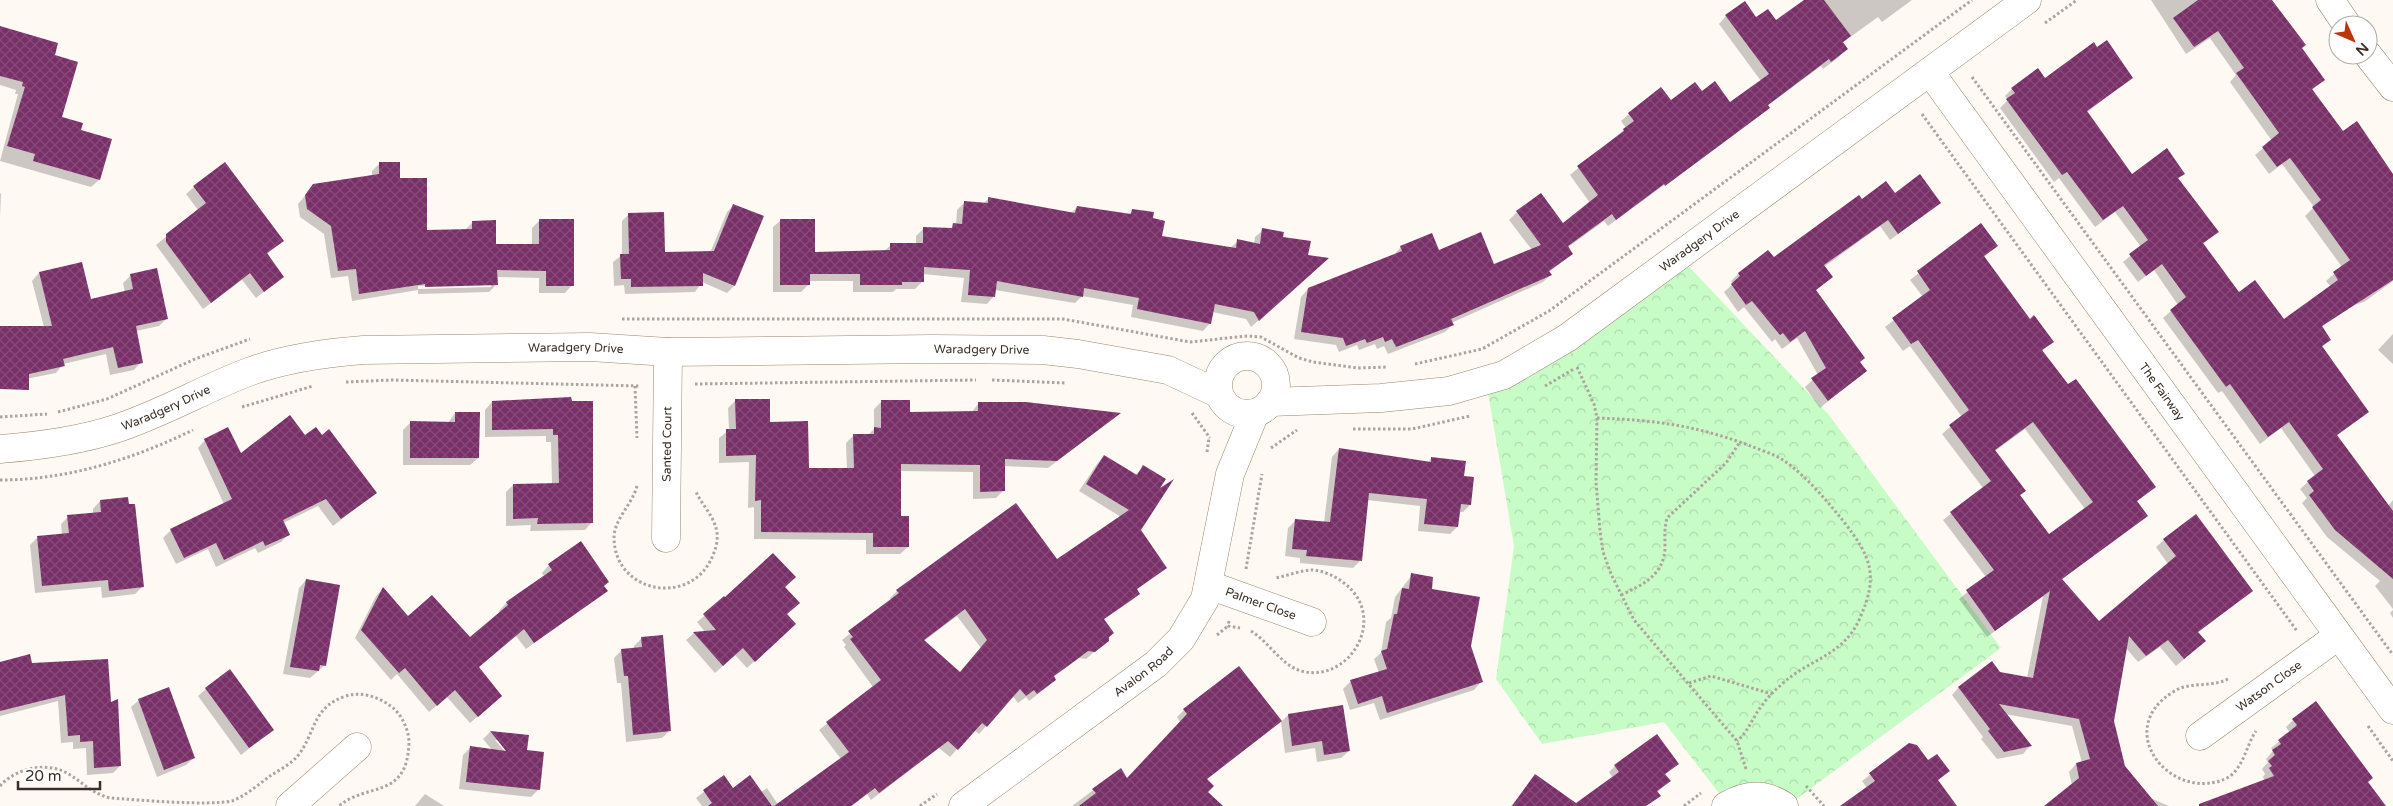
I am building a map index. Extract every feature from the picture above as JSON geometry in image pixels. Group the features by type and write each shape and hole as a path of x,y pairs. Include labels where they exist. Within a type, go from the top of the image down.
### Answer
{"street":[{"name":"Waradgery Drive","path":"1263,407 1336,399 1381,398 1449,391 1486,381 1520,366 1574,333 2028,0"},
{"path":"2330,0 2340,15"},
{"path":"2376,65 2393,87"},
{"name":"The Fairway","path":"1930,72 2393,710"},
{"name":"Waradgery Drive","path":"0,449 60,442 115,429 253,370 328,353 362,350 590,347 668,352 1043,350 1078,354 1168,370 1228,364"},
{"name":"Santed Court","path":"666,538 668,352"},
{"path":"1244,356 1253,357 1262,360 1274,374 1276,383 1263,407 1240,413 1223,400 1220,378 1228,364 1244,356"},
{"name":"Waradgery Drive","path":"1168,370 1223,400"},
{"name":"Waradgery Drive","path":"1274,374 1336,399"},
{"name":"Avalon Road","path":"1223,400 1230,474"},
{"name":"Avalon Road","path":"954,797 1156,664 1170,651 1190,626 1209,585 1230,474 1263,407"},
{"name":"Palmer Close","path":"1209,585 1312,622"},
{"name":"Watson Close","path":"2200,736 2338,636"},
{"path":"290,806 357,747"},
{"path":"1738,801 1768,798 1784,806"}],"path":[{"path":"1409,365 1482,349 1537,319 1972,0"},
{"path":"1972,77 2393,654"},
{"path":"1922,114 2298,632"},
{"path":"614,319 1063,319 1190,342 1247,336 1261,337 1299,358 1313,362 1358,368 1394,367"},
{"path":"0,417 54,413 107,400 195,359 253,339"},
{"path":"1577,366 1594,404 1597,418 1596,482 1600,531 1603,552 1621,595 1634,620 1737,741 1746,769"},
{"path":"339,382 401,380 635,386"},
{"path":"696,384 984,380 1076,384"},
{"path":"236,409 316,386"},
{"path":"1189,410 1209,438 1206,457"},
{"path":"1597,418 1670,423 1714,433 1785,462 1818,492 1859,542 1871,571 1869,590 1860,618 1844,643 1830,654 1794,674 1772,694 1737,741"},
{"path":"1266,451 1305,424"},
{"path":"0,480 47,478 99,466 159,446 202,426"},
{"path":"1209,438 1215,439"},
{"path":"1621,595 1655,576 1664,554 1664,528 1667,518 1726,463 1740,442"},
{"path":"1246,571 1263,470"},
{"path":"1689,683 1711,676 1772,694"},
{"path":"0,786 14,775 27,769 51,768 71,776 99,795 110,798 222,803 244,794 293,761 302,751 320,713 330,704 355,694 381,700 393,708 404,721 409,737 408,754 401,773 390,784 376,792 360,794 339,806"},
{"path":"920,806 954,797"}],"green space":[{"path":"1679,256 1829,415 2001,648 1787,806 1728,805 1664,722 1542,744 1496,679 1514,546 1486,381"}],"building":[{"path":"1804,0 1824,0 1851,36 1843,42 1848,49 1831,62 1829,59 1768,105 1770,108 1665,186 1664,184 1616,220 1612,214 1568,246 1573,254 1549,271 1552,275 1451,319 1454,325 1396,347 1392,339 1385,342 1383,337 1367,343 1365,339 1346,346 1343,338 1301,332 1308,288 1402,251 1400,246 1432,233 1439,250 1481,232 1494,264 1541,245 1516,211 1541,193 1563,223 1598,195 1577,166 1624,131 1623,129 1634,121 1628,113 1661,87 1671,100 1695,82 1702,91 1715,81 1730,102 1769,74 1725,15 1745,1 1756,17 1768,9 1776,20"},
{"path":"2198,0 2272,0 2306,45 2302,48 2325,80 2312,89 2343,131 2357,121 2393,174 2393,280 2322,326 2331,340 2322,346 2369,412 2337,435 2393,511 2393,579 2335,530 2309,495 2314,491 2307,481 2323,469 2289,422 2268,437 2230,384 2226,387 2170,310 2186,297 2162,264 2146,276 2129,254 2148,240 2123,206 2103,220 2067,172 2062,175 2006,99 2015,93 2011,88 2038,68 2045,78 2094,42 2097,47 2107,40 2133,78 2087,111 2132,174 2167,148 2185,174 2178,178 2219,232 2203,243 2239,292 2255,280 2284,319 2338,280 2333,272 2350,260 2312,207 2321,200 2290,158 2277,167 2262,147 2279,133 2236,73 2244,68 2218,31 2194,47 2173,18"},
{"path":"0,26 58,43 55,55 78,62 62,117 83,123 81,130 112,139 100,180 33,161 35,154 7,146 25,87 22,86 23,82 0,76"},
{"path":"225,162 284,241 267,253 284,277 264,292 250,273 211,303 166,242 166,234 206,203 193,186"},
{"path":"379,162 400,162 400,178 427,178 427,230 472,229 472,221 496,220 496,244 539,244 539,219 574,219 574,286 546,286 546,271 497,270 498,285 425,287 425,284 359,294 356,269 338,271 331,226 307,209 305,195 313,184 379,174"},
{"path":"1920,174 1941,203 1898,234 1888,220 1824,265 1833,277 1816,290 1865,358 1860,362 1867,371 1828,401 1811,378 1826,368 1805,331 1790,342 1783,333 1780,335 1752,301 1746,305 1731,284 1740,276 1738,273 1768,250 1774,257 1859,195 1862,199 1886,181 1895,193"},
{"path":"988,197 1075,213 1077,206 1131,214 1132,209 1154,212 1153,218 1165,221 1162,236 1236,248 1237,239 1260,244 1262,228 1284,232 1283,237 1311,241 1308,255 1329,258 1259,321 1254,312 1215,304 1211,324 1137,309 1139,298 1084,288 1083,297 997,281 995,297 968,295 970,270 924,267 924,282 902,282 902,285 860,285 860,274 810,274 810,285 780,285 780,219 815,219 815,252 890,250 890,243 923,243 923,227 952,228 953,223 962,224 964,201 988,203"},
{"path":"733,204 764,216 735,286 703,273 703,286 631,287 631,279 621,279 620,254 629,254 628,213 664,212 665,252 714,251"},
{"path":"1981,223 1998,246 1984,256 2030,319 2034,315 2054,342 2042,350 2068,384 2076,379 2156,487 2137,501 2148,516 2062,579 2099,621 2176,556 2163,539 2196,514 2253,591 2198,632 2206,641 2184,659 2168,640 2146,656 2129,636 2114,721 2125,766 2158,806 2044,806 2079,778 2076,763 2090,759 2079,719 1999,704 2032,746 2004,752 1988,731 1990,729 1958,687 1992,661 2000,672 2033,678 2050,591 1995,631 1966,590 1994,570 1950,512 1991,481 1949,425 1969,410 1918,340 1911,344 1892,318 1930,290 1917,271","holes":["2033,422 2093,502 2049,534 2020,495 2026,491 1995,450"]},
{"path":"82,262 91,299 133,289 130,274 157,268 168,319 136,326 143,363 118,368 113,347 63,359 65,366 29,374 29,390 0,389 0,326 52,326 39,272"},
{"path":"571,397 572,401 593,401 593,523 537,524 538,518 513,519 513,484 559,483 558,435 553,435 553,429 492,430 492,401"},
{"path":"735,399 770,399 770,422 808,421 809,468 854,468 853,434 874,434 874,427 881,428 881,400 910,400 910,412 978,411 978,402 1026,402 1121,413 1057,461 1005,459 1005,491 980,492 980,465 901,464 901,516 909,516 909,547 873,547 873,533 761,532 761,500 755,501 756,455 726,456 726,429 736,429"},
{"path":"455,412 480,412 479,458 410,458 410,421 455,422"},
{"path":"290,415 305,435 316,427 322,435 329,429 377,493 341,519 326,499 283,520 290,535 265,546 263,541 224,560 216,543 184,558 170,529 232,499 204,439 228,427 241,453"},
{"path":"1339,448 1431,462 1431,457 1466,461 1464,476 1474,477 1471,505 1461,504 1458,527 1424,524 1427,499 1369,493 1362,561 1306,556 1307,550 1292,549 1295,519 1330,522"},
{"path":"1104,455 1137,475 1143,465 1166,479 1160,488 1174,479 1141,530 1167,568 1137,589 1140,594 1104,619 1114,633 1109,637 1109,641 1095,652 1088,651 1054,676 1056,680 1037,694 1034,690 1026,696 1020,689 987,727 982,723 958,750 948,741 879,793 875,788 851,806 774,806 849,752 826,722 881,680 850,639 853,637 848,631 899,593 896,590 1016,503 1057,559 1129,510 1086,484","holes":["965,609 987,640 960,672 924,640"]},
{"path":"128,497 129,504 135,504 144,587 109,591 108,580 42,586 37,536 69,533 67,515 101,512 100,500"},
{"path":"581,541 609,582 604,586 608,591 534,643 524,629 479,667 502,696 478,717 455,690 437,706 405,668 399,673 361,630 383,587 408,616 432,595 470,637 508,605 506,602 552,570 548,564"},
{"path":"773,553 796,577 785,587 800,603 787,614 796,624 755,662 743,648 723,666 693,632 716,630 703,614 725,597"},
{"path":"1411,573 1433,577 1432,589 1480,597 1471,646 1483,682 1387,713 1382,696 1358,704 1350,680 1387,669 1381,651 1387,649 1394,614 1397,614 1402,588 1409,589"},
{"path":"306,579 340,585 326,666 320,665 319,671 290,667"},
{"path":"663,635 671,731 633,735 628,676 624,676 621,649 642,647 641,637"},
{"path":"30,654 32,663 108,659 111,702 118,699 121,766 94,768 93,741 80,742 80,735 68,736 65,695 0,711 0,662"},
{"path":"1239,666 1282,721 1207,779 1214,786 1208,792 1223,806 1079,806 1096,793 1092,789 1121,768 1127,778 1187,714 1183,709"},
{"path":"230,669 274,730 249,748 205,688"},
{"path":"169,687 195,758 164,770 138,699"},
{"path":"2316,701 2373,778 2368,782 2386,806 2199,806 2199,804 2274,776 2269,768 2272,766 2268,761 2275,755 2272,750 2281,744 2278,740 2297,725 2292,719"},
{"path":"1343,705 1350,751 1324,755 1322,741 1292,746 1288,714"},
{"path":"490,731 529,735 527,750 544,752 540,790 466,782 470,746 506,751"},
{"path":"1657,734 1679,764 1665,774 1671,781 1657,791 1661,796 1646,806 1512,806 1535,774 1576,803 1619,772 1614,765"},
{"path":"1909,743 1917,745 1928,760 1937,754 1950,771 1938,780 1957,806 1840,806 1875,781 1869,773"},
{"path":"724,775 733,788 750,775 772,806 708,806 712,803 703,790"}]}
